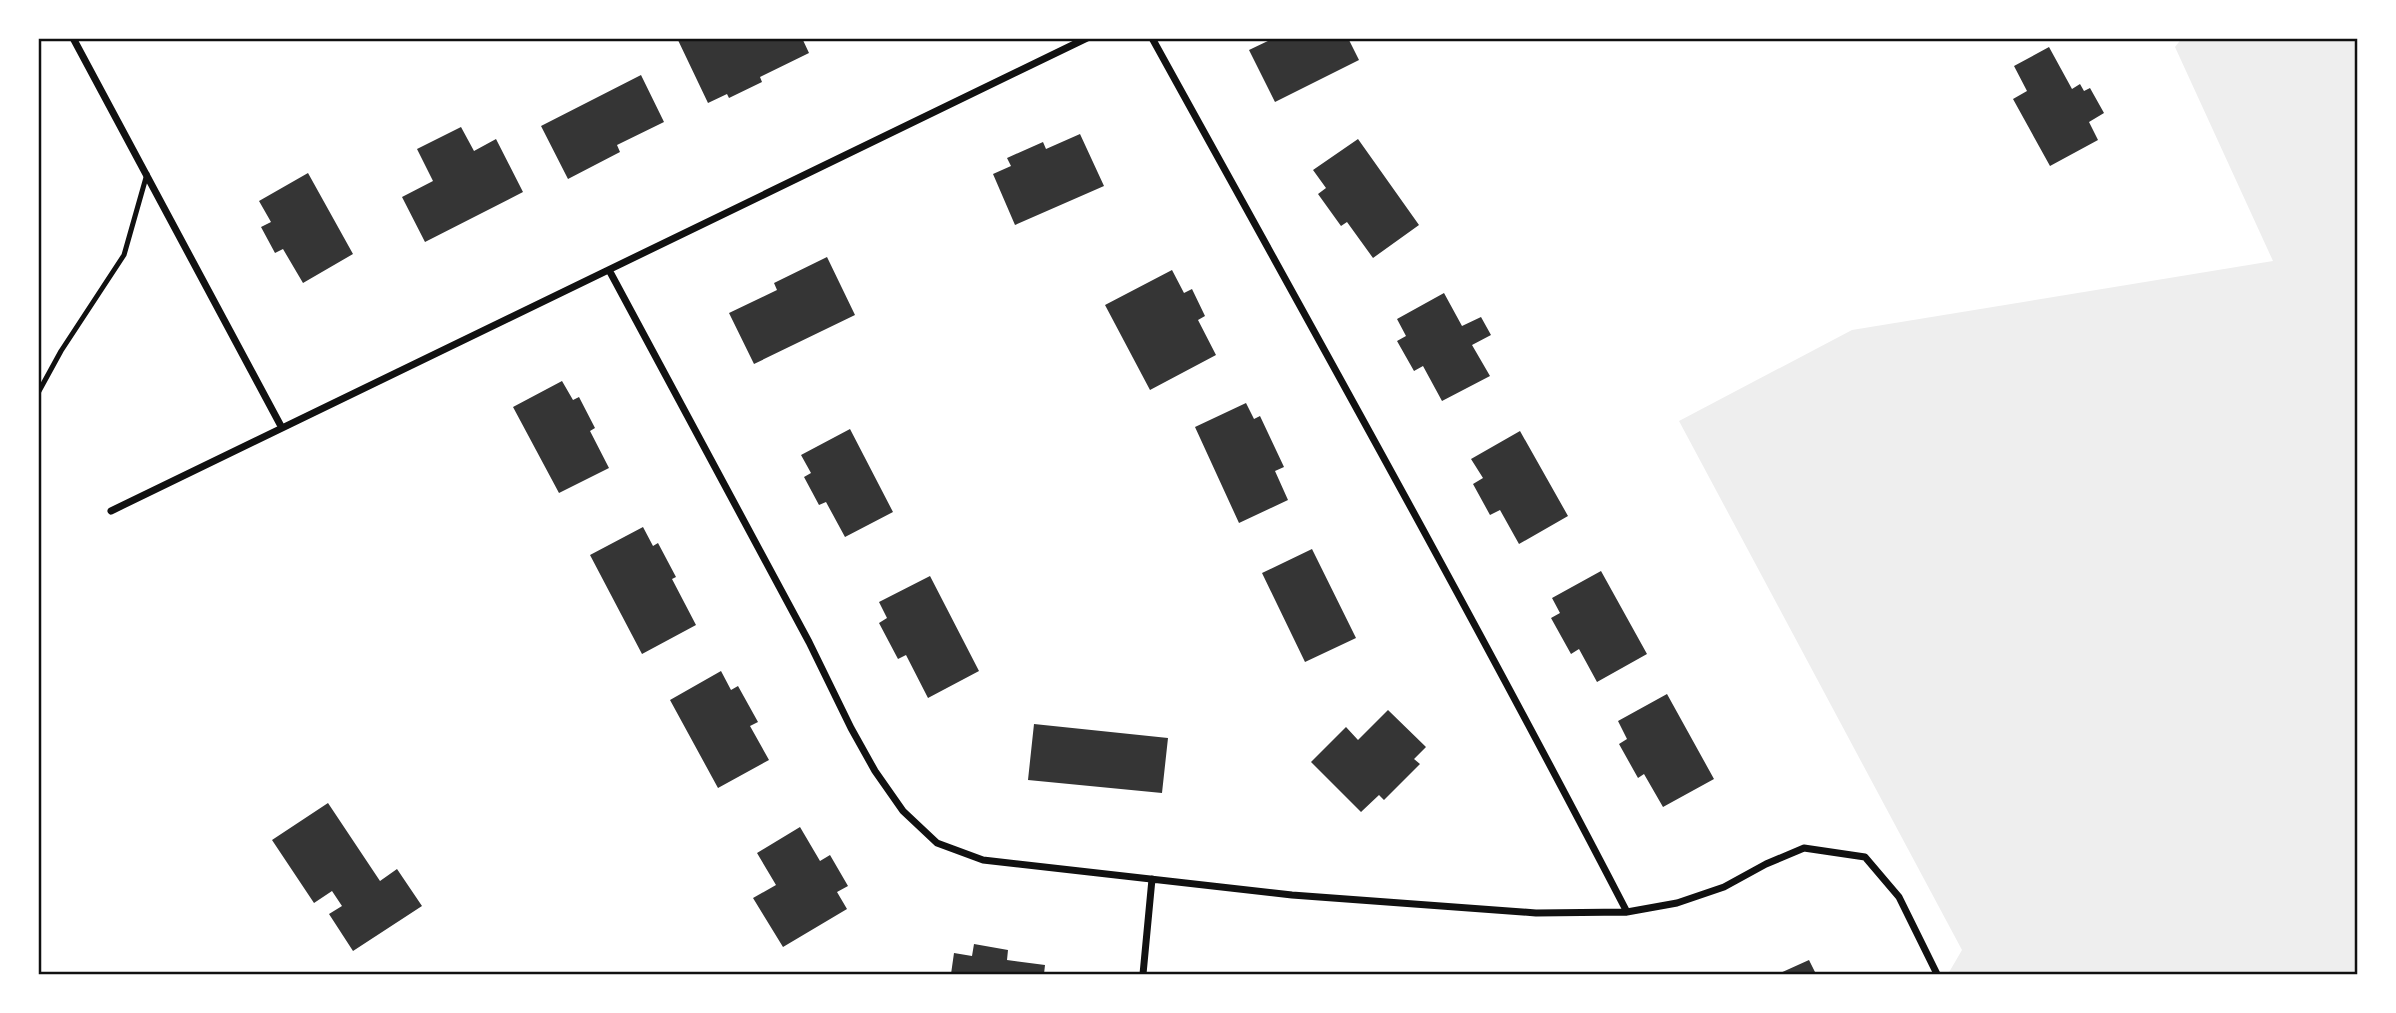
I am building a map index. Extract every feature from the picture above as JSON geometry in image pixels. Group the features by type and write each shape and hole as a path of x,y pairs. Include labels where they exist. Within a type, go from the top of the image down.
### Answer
{"street":[{"path":"73,38 282,428"},
{"path":"111,511 1087,38"},
{"path":"1152,38 1338,372 1563,787 1627,912"},
{"path":"609,270 809,642 875,771 904,811 937,843 983,860 1292,895 1536,914 1627,912 1677,903 1724,887 1766,864 1804,848 1866,857 1899,897 1937,975"},
{"path":"1143,975 1152,879"}],"lane":[{"path":"38,393 61,351 124,254 147,174"}],"shaded area":[{"path":"2182,38 2357,39 2357,974 1948,974 1962,950 1679,421 1852,330 2273,261 2175,47"}],"building":[{"path":"677,38 802,38 809,53 760,77 762,82 729,98 727,94 708,103"},
{"path":"1274,38 1348,38 1359,60 1275,102 1249,50"},
{"path":"2049,47 2072,89 2080,84 2084,91 2090,88 2104,113 2089,122 2098,140 2050,166 2013,99 2027,91 2014,66"},
{"path":"641,75 664,122 617,145 620,152 568,179 541,126"},
{"path":"461,127 474,151 496,139 523,192 425,242 402,197 433,181 417,149"},
{"path":"1080,134 1104,186 1015,225 993,174 1011,166 1007,158 1043,142 1046,149"},
{"path":"1358,139 1419,225 1373,258 1347,222 1341,226 1318,194 1326,188 1313,170"},
{"path":"308,173 353,254 303,283 283,249 275,253 261,227 271,222 259,201"},
{"path":"827,257 855,315 754,364 729,313 777,290 774,283"},
{"path":"1172,270 1184,293 1192,289 1205,316 1198,320 1216,355 1150,390 1105,305"},
{"path":"1444,293 1462,326 1481,317 1491,335 1472,345 1490,376 1442,401 1423,366 1414,371 1397,341 1406,336 1397,319"},
{"path":"562,381 573,400 579,397 595,428 590,431 609,468 559,493 513,407"},
{"path":"1246,403 1254,419 1260,416 1284,467 1275,471 1288,500 1239,523 1195,427"},
{"path":"850,429 893,512 845,537 826,502 819,505 804,477 811,473 801,455"},
{"path":"1520,431 1568,516 1519,544 1500,510 1490,515 1473,484 1483,478 1471,459"},
{"path":"643,527 653,546 658,543 676,577 672,579 696,625 642,654 590,555"},
{"path":"1312,549 1356,638 1305,662 1262,573"},
{"path":"1601,571 1647,654 1597,682 1579,649 1571,654 1551,618 1560,613 1552,598"},
{"path":"930,576 979,671 928,698 906,655 898,659 879,623 887,618 879,602"},
{"path":"721,671 731,690 738,686 758,722 750,726 769,760 718,788 670,700"},
{"path":"1667,694 1714,779 1663,807 1644,774 1638,778 1619,744 1627,739 1618,721"},
{"path":"1388,710 1426,747 1414,759 1420,764 1384,800 1379,795 1361,812 1311,762 1346,727 1358,740"},
{"path":"1034,724 1168,738 1162,793 1028,780"},
{"path":"328,803 380,881 397,869 422,906 353,951 329,914 342,906 332,891 314,903 272,840"},
{"path":"800,827 820,861 830,855 848,886 837,892 847,909 783,947 753,898 776,885 757,853"},
{"path":"974,944 1008,950 1007,960 1045,965 1044,974 951,974 954,953 972,956"},
{"path":"1809,960 1816,974 1778,974"}]}
